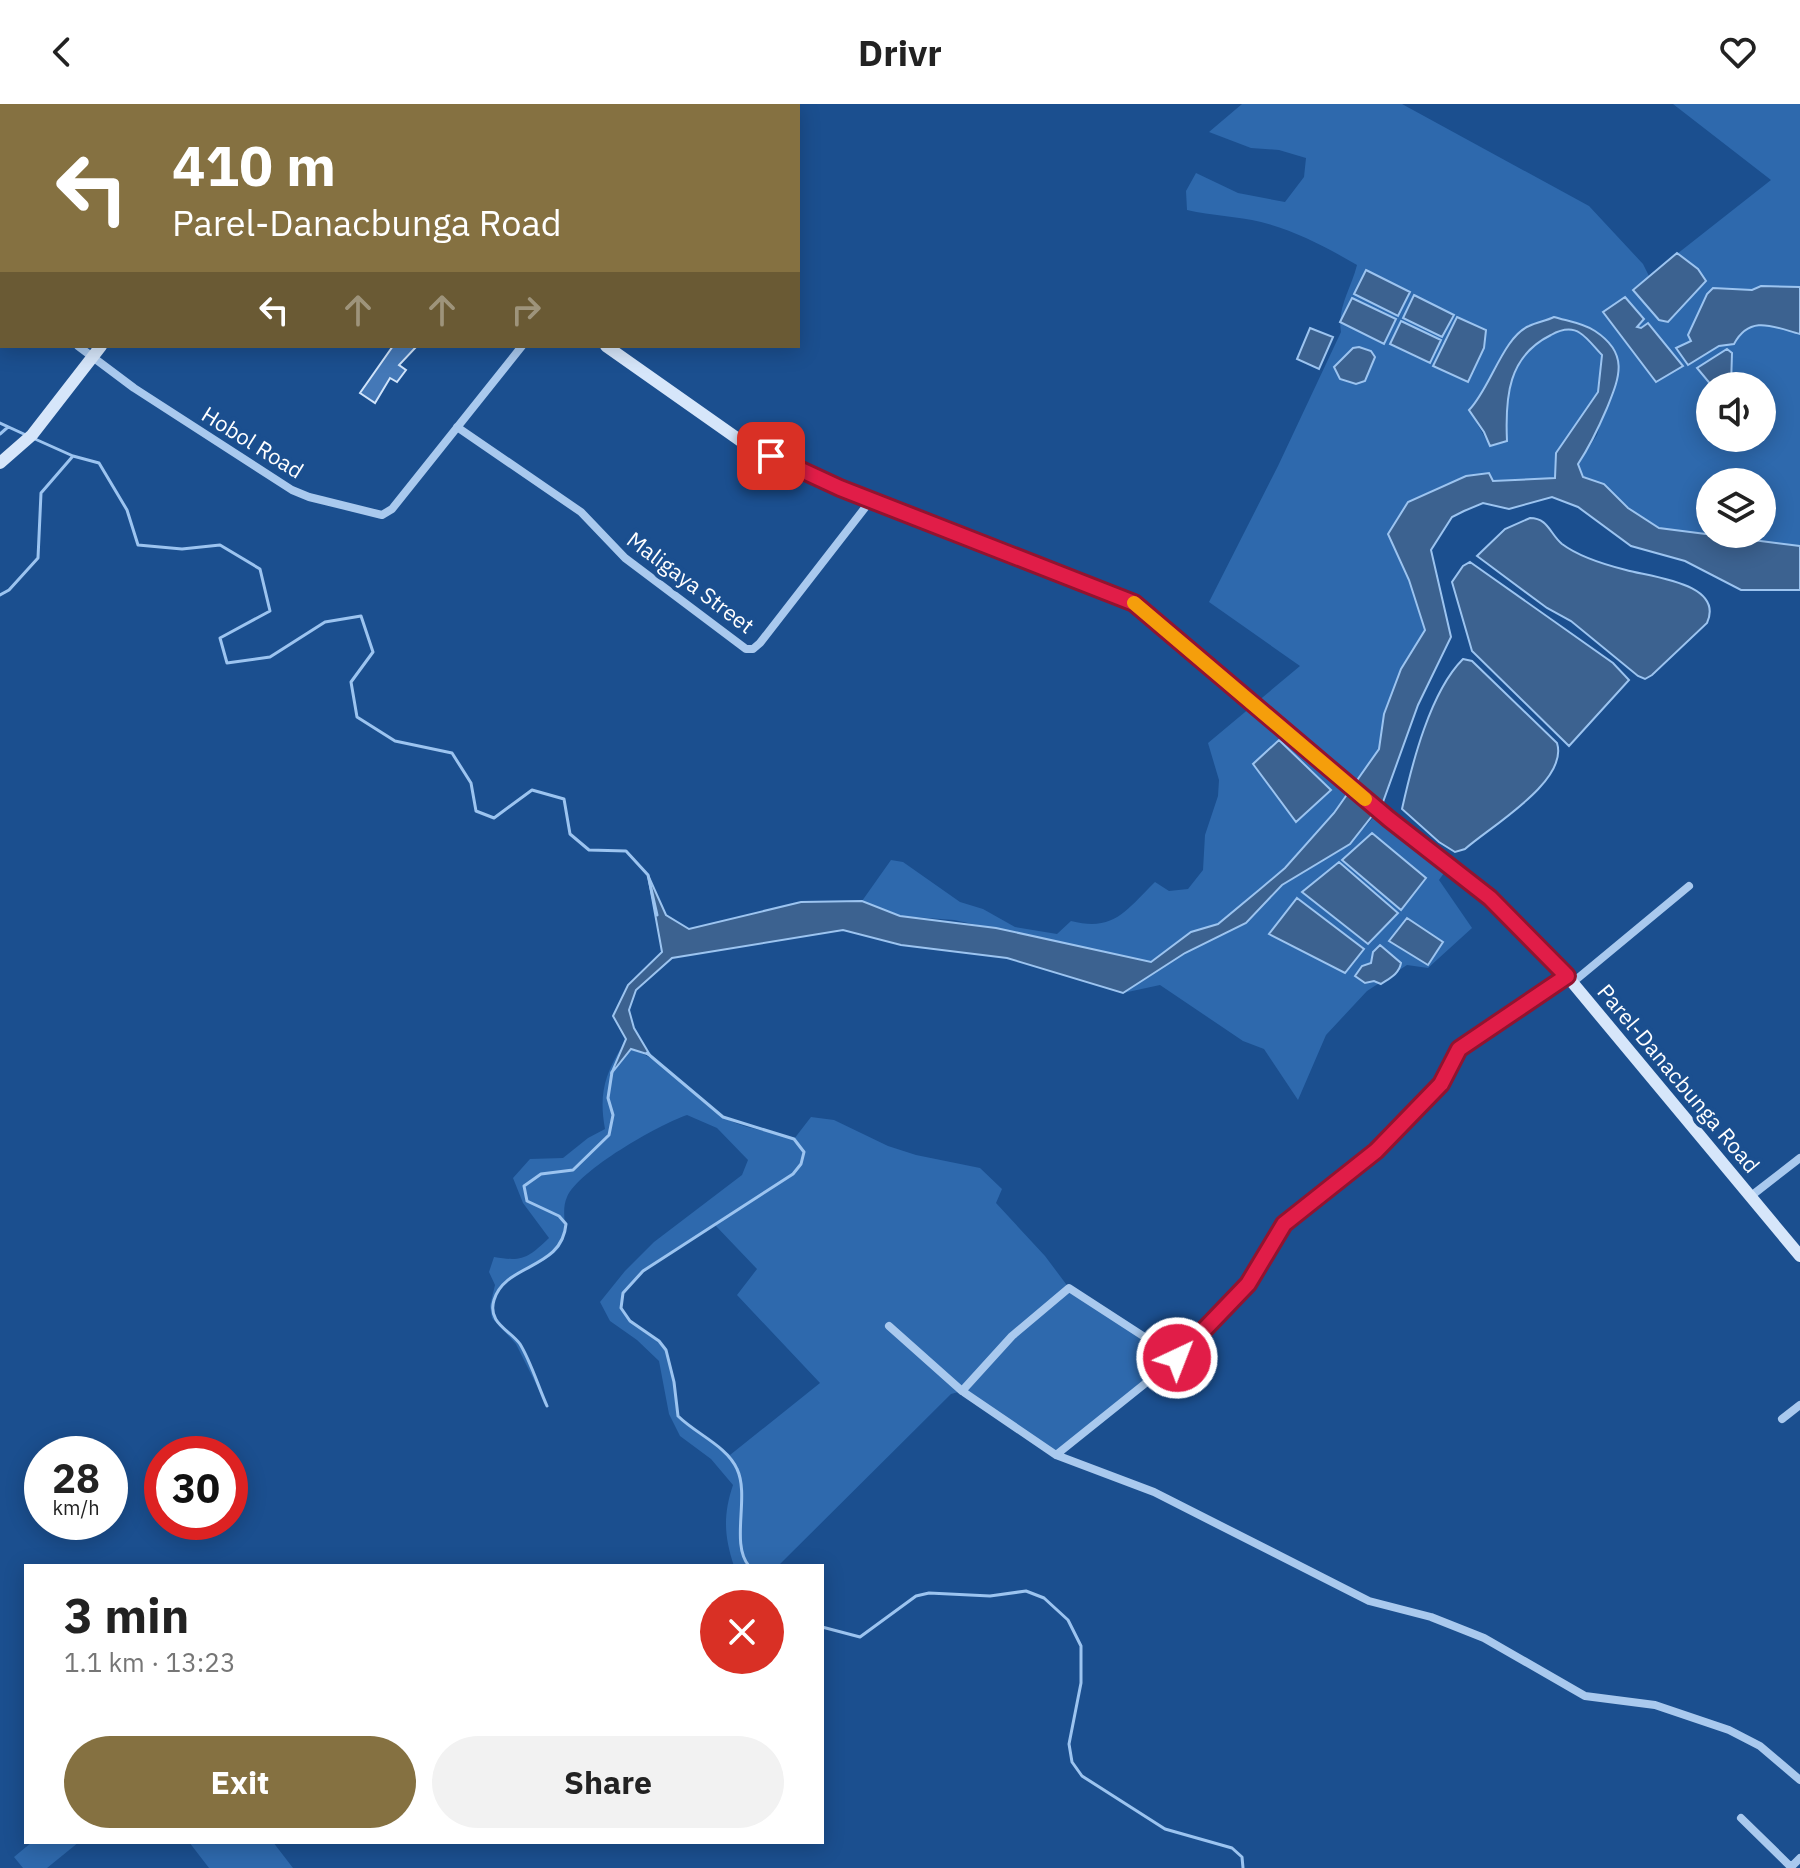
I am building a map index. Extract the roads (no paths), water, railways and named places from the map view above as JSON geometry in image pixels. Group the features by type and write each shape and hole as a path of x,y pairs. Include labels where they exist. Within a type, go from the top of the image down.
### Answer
{"main road":[{"path":"0,463 32,435 100,348"},
{"name":"Parel-Danacbunga Road","path":"609,348 748,446 871,500 1134,603 1389,819 1490,898 1570,979 1800,1256"}],"street":[{"name":"Hobol Road","path":"80,348 292,490 376,515 392,509 520,348"},
{"name":"Maligaya Street","path":"457,427 581,512 625,558 746,649 753,649 760,643 871,500"},
{"path":"1056,1455 1177,1358 1248,1284 1284,1224 1376,1151 1441,1084 1459,1049 1570,979 1689,886"},
{"path":"1751,1196 1800,1158"},
{"path":"962,1391 1012,1336 1069,1288 1177,1358"},
{"path":"889,1326 962,1391 1056,1455 1154,1492 1369,1601 1431,1617 1484,1638 1585,1696 1655,1705 1729,1730 1760,1746 1800,1780"},
{"path":"1782,1419 1800,1405"},
{"path":"1741,1818 1791,1867 1800,1858"}],"waterway":[{"path":"0,423 26,435"},
{"path":"0,434 8,427"},
{"path":"35,439 73,456 99,463 127,510 138,545 182,549 220,545 260,569 270,611 220,638 227,663 270,657 325,622 361,616 373,652 351,682 357,717 395,741 452,753 471,783 476,811 494,818 532,790 564,799 570,834 589,850 626,851 648,875 657,915"},
{"path":"0,595 9,590 38,558 41,493 73,456"},
{"path":"647,1053 723,1117 794,1139 804,1152 801,1164 793,1174 643,1271 623,1293 621,1308 630,1321 659,1341 666,1350 678,1416 719,1447 737,1469 742,1492 741,1545 748,1564"},
{"path":"547,1406 520,1344 494,1315 494,1300 509,1279 544,1259 562,1239 566,1224 559,1216 527,1201 524,1186 541,1174 573,1170 609,1135 613,1115 608,1098 612,1072"},
{"path":"824,1628 860,1637 916,1596 929,1593 990,1596 1026,1591 1044,1598 1068,1620 1081,1646 1081,1683 1069,1744 1072,1762 1082,1776 1165,1829 1232,1848 1242,1857 1243,1868"}]}
